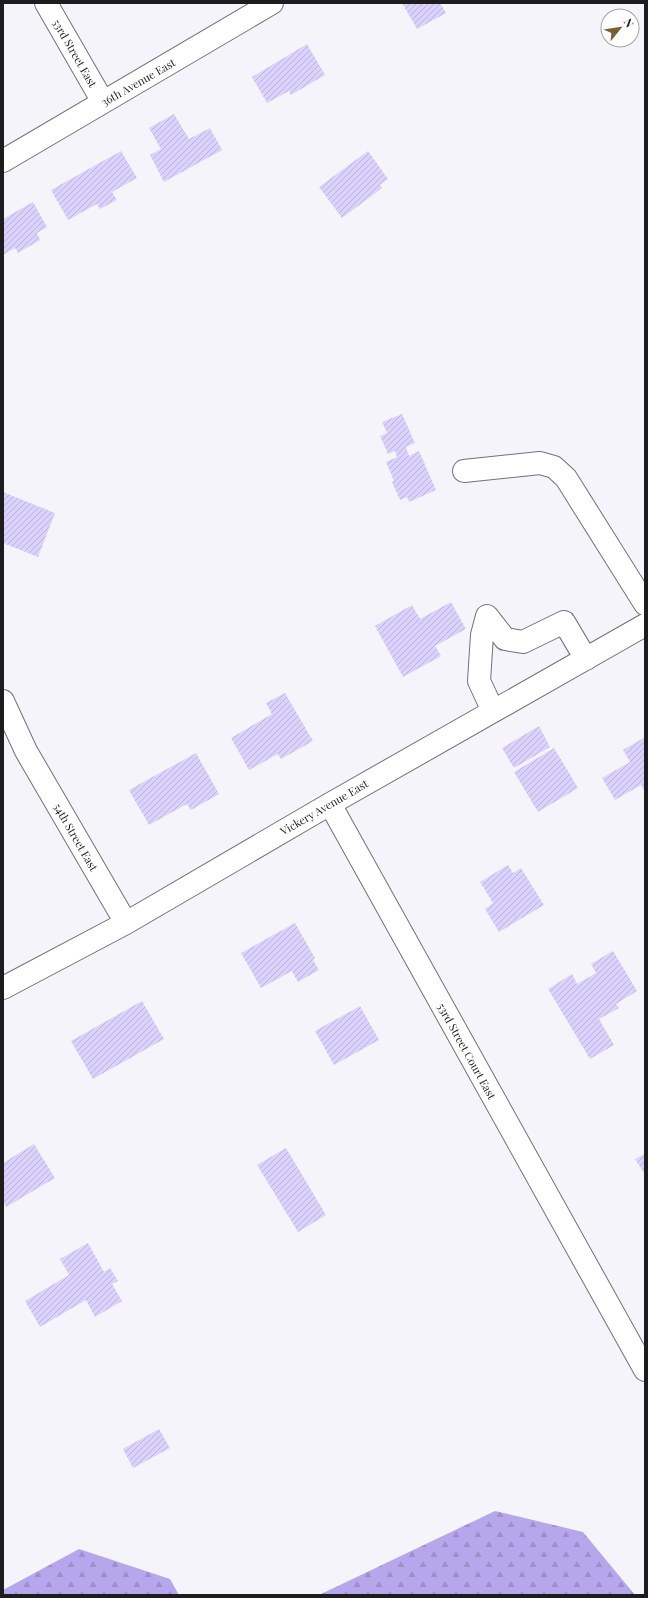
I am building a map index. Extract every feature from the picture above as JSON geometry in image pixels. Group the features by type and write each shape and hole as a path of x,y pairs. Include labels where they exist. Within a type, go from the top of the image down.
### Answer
{"street":[{"name":"53rd Street East","path":"46,3 103,102"},
{"name":"36th Avenue East","path":"3,161 272,3"},
{"path":"464,472 540,463 554,467 566,478 645,604"},
{"path":"493,711 478,681 482,634 487,616 505,639 523,642 564,622 586,659"},
{"name":"Vickery Avenue East","path":"3,988 126,923 330,804 645,625"},
{"name":"54th Street East","path":"3,701 26,751 126,923"},
{"name":"53rd Street Court East","path":"330,804 645,1370"}],"green space":[{"path":"495,1511 583,1532 635,1595 319,1595"},
{"path":"79,1549 170,1579 179,1595 3,1595 3,1590"}],"building":[{"path":"402,3 440,3 446,13 417,29"},
{"path":"307,44 325,75 291,95 289,91 267,103 252,77"},
{"path":"174,114 189,139 210,128 222,150 164,182 150,155 161,149 149,128"},
{"path":"121,151 137,178 112,192 117,200 100,209 97,204 68,220 51,190"},
{"path":"368,151 388,179 380,185 382,188 342,218 319,187"},
{"path":"33,202 47,227 37,233 40,240 18,253 15,248 3,255 3,219"},
{"path":"402,414 415,443 406,447 409,456 419,451 436,490 409,502 407,497 400,500 392,482 394,481 386,462 397,457 395,451 388,454 380,436 387,433 382,422"},
{"path":"3,492 55,513 38,557 3,543"},
{"path":"451,602 466,629 435,646 441,656 403,677 375,626 412,605 420,619"},
{"path":"285,693 313,741 281,759 278,754 249,770 231,738 272,714 266,703"},
{"path":"539,726 550,747 514,768 502,748"},
{"path":"645,737 645,792 641,785 615,800 602,778 630,762 623,750"},
{"path":"554,748 578,788 538,812 514,772"},
{"path":"196,753 219,794 191,810 187,804 149,825 129,790"},
{"path":"508,865 513,873 521,868 544,905 499,932 485,909 493,903 480,882"},
{"path":"295,923 315,958 313,960 319,970 298,982 292,971 261,988 241,953"},
{"path":"613,951 637,991 616,1004 619,1008 599,1019 614,1045 590,1059 548,989 572,974 577,984 596,973 591,964"},
{"path":"142,1001 164,1039 93,1079 71,1041"},
{"path":"360,1006 379,1040 334,1065 315,1031"},
{"path":"34,1144 55,1178 6,1207 3,1201 3,1163"},
{"path":"286,1148 326,1215 298,1232 257,1165"},
{"path":"645,1154 645,1175 635,1159"},
{"path":"88,1243 104,1272 110,1268 118,1281 112,1284 122,1301 95,1317 86,1300 40,1327 25,1301 69,1275 60,1259"},
{"path":"159,1429 170,1448 133,1468 123,1449"}]}
